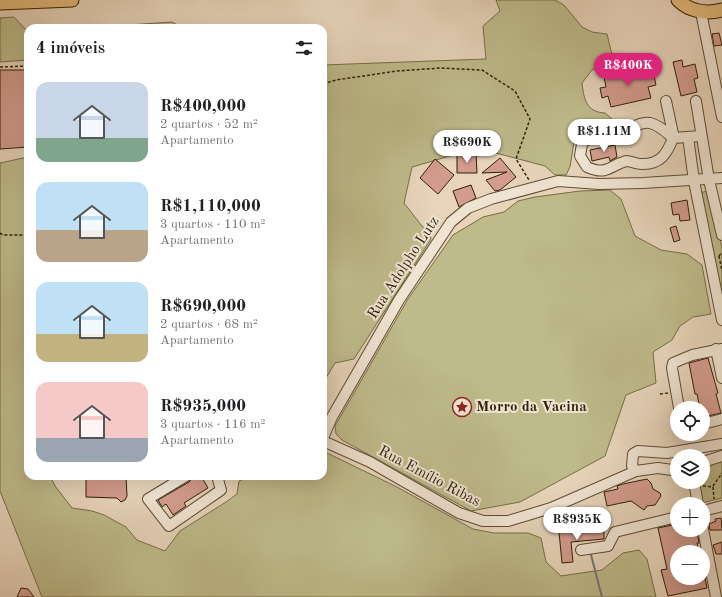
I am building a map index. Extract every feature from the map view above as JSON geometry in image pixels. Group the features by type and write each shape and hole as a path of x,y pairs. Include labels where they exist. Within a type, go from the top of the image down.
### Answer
{"main road":[{"path":"0,3 72,0"},
{"path":"678,0 690,9 701,12 722,10"}],"street":[{"path":"701,12 722,117"},
{"path":"666,101 674,138 667,154 655,162 642,164 626,161 609,170 602,171 587,167 580,156 582,144 586,139 603,134 620,134 640,124 648,123 656,125 674,138 701,136"},
{"path":"696,101 709,180 717,198 722,235"},
{"path":"688,137 694,181 722,320"},
{"name":"Rua Adolpho Lutz","path":"327,429 369,350 399,300 451,222 468,208 558,181 606,184 694,181 722,178"},
{"path":"678,401 672,368 673,362 692,355 719,349 722,378"},
{"path":"710,422 722,419"},
{"name":"Rua Emílio Ribas","path":"327,443 370,462 459,512 484,521 508,521 551,508 636,471 658,468 670,469"},
{"path":"636,471 632,466 633,454 638,451 668,453 722,444"},
{"path":"668,453 670,458"},
{"path":"710,460 722,456"},
{"path":"179,480 148,499 169,526 222,490 220,480"},
{"path":"581,550 608,546 615,532 670,519"},
{"path":"705,537 716,597"}],"path":[{"path":"0,67 24,66"},
{"path":"327,83 336,80 397,71 441,68 482,70 515,91 530,119 516,159 534,187"},
{"path":"0,233 3,235 24,235"},
{"path":"719,256 722,252"},
{"path":"719,507 712,486 722,473"}],"shaded area":[{"path":"496,0 555,0 564,5 582,27 592,32 607,34 613,59 607,66 592,70 582,83 587,104 594,110 605,113 612,119 609,127 589,132 574,142 570,167 566,175 555,175 545,166 477,148 412,167 404,203 421,225 430,233 431,239 354,359 335,363 327,376 327,65 486,59 483,26 500,11"},
{"path":"14,17 24,28 24,60 0,62 0,18"},
{"path":"172,22 176,24 143,24"},
{"path":"24,158 24,480 52,480 72,508 92,511 104,515 126,527 137,540 165,551 180,531 237,494 239,481 327,480 327,453 397,487 473,529 494,533 528,533 541,538 546,562 561,576 602,570 623,553 639,550 647,559 656,597 42,597 0,491 0,163"},
{"path":"610,190 621,199 635,236 661,250 687,254 702,265 711,314 693,317 680,326 672,340 653,352 656,383 626,395 605,456 520,502 471,511 342,440 336,434 335,426 408,299 453,235 483,217 504,212 518,201 535,197 580,191"},
{"path":"708,191 722,247 722,303 699,193"},
{"path":"722,461 722,498 710,501 710,497 701,497 699,489 710,489 710,464"}],"building":[{"path":"719,33 722,45 714,46 712,34"},
{"path":"682,60 683,67 695,64 698,78 694,79 697,92 681,96 673,62"},
{"path":"641,66 642,73 653,71 656,85 648,87 651,98 611,107 608,96 602,98 600,88 606,87 604,77 628,72 627,69"},
{"path":"0,70 24,70 24,147 0,149"},
{"path":"615,145 617,157 610,161 609,157 592,161 590,150"},
{"path":"457,154 476,154 477,173 457,173"},
{"path":"500,158 516,177 500,190 495,191 486,180 507,172 482,173"},
{"path":"435,159 454,175 438,194 420,178"},
{"path":"471,185 476,198 459,207 453,191"},
{"path":"687,200 690,220 680,221 679,214 673,215 671,203"},
{"path":"676,226 680,240 674,242 670,228"},
{"path":"708,358 718,393 716,394 721,413 710,415 710,401 698,401 697,394 695,394 689,363"},
{"path":"647,479 651,483 653,489 660,493 661,496 655,505 647,506 644,510 631,501 607,506 604,492 618,489 617,486 623,484"},
{"path":"86,480 126,480 127,496 125,500 121,502 117,498 86,497"},
{"path":"191,480 203,480 208,488 184,503 186,506 173,515 166,504 162,507 158,500"},
{"path":"721,518 722,530 710,530 710,524 716,521 715,519"},
{"path":"670,525 670,537 698,537 699,543 697,543 697,545 670,545 670,585 706,585 707,588 668,596 661,570 667,569 658,528"},
{"path":"604,528 604,539 571,542 573,562 562,563 559,532"},
{"path":"722,542 722,554 716,554 713,545"},
{"path":"21,588 28,589 34,597 17,597"}],"waterway":[{"path":"583,523 585,532"},
{"path":"590,551 602,597"}],"place":[{"name":"Morro da Vacina","path":"462,407"}]}
